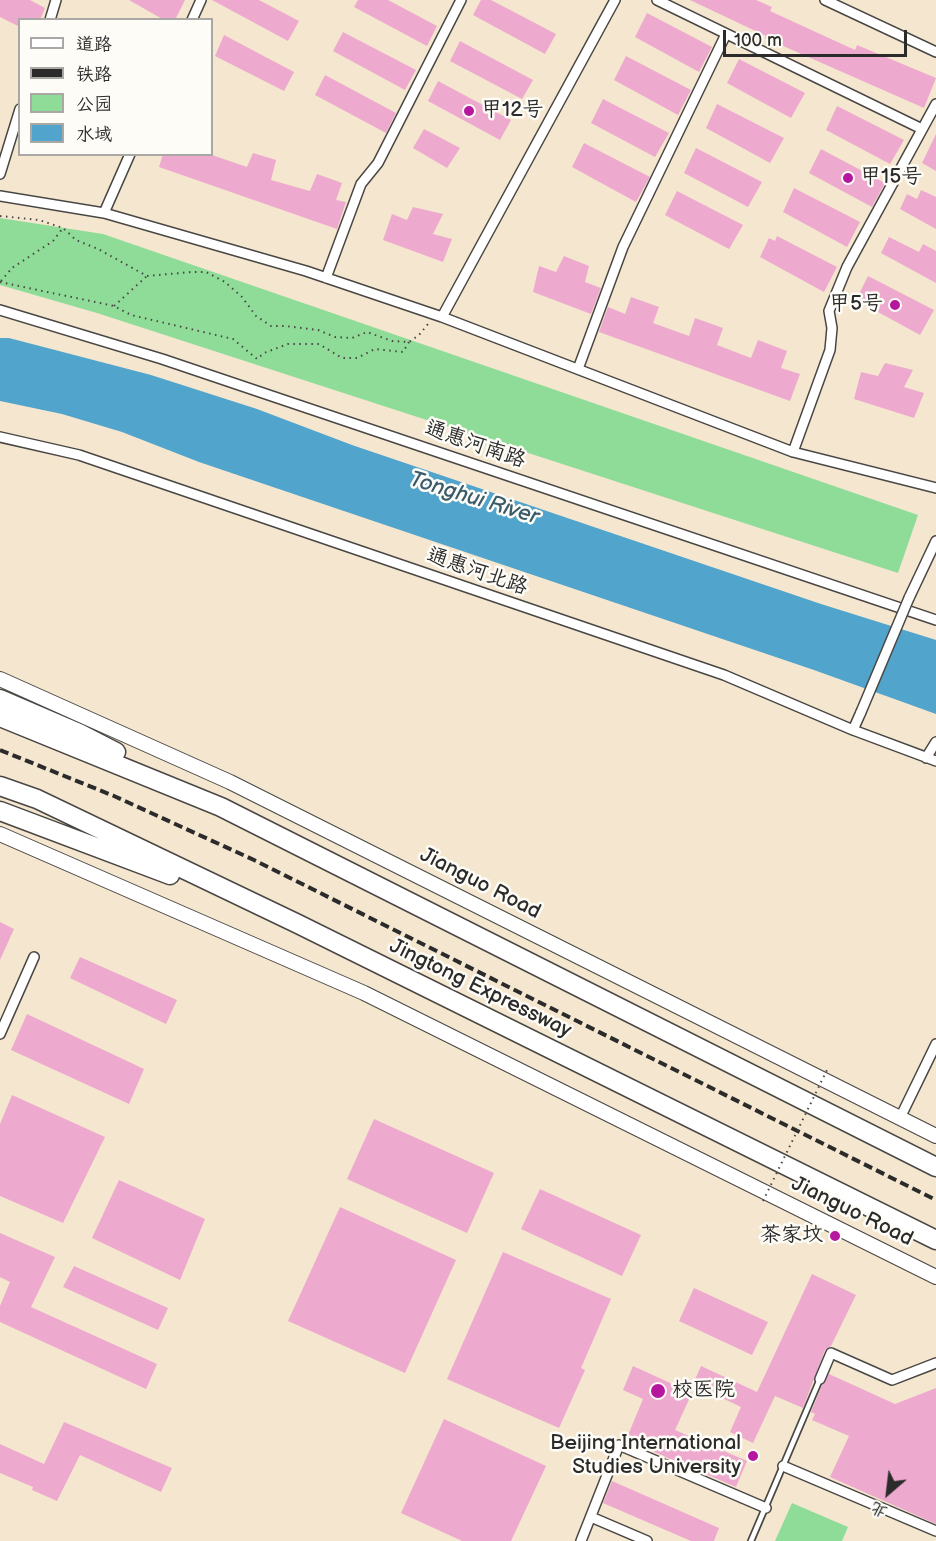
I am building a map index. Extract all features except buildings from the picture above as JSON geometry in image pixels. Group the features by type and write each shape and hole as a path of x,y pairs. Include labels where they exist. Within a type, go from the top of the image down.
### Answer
{"highway":[{"path":"0,699 79,733 221,807 936,1167"},
{"path":"0,717 221,807"},
{"name":"Jingtong Expressway","path":"0,786 37,799 298,924 936,1240"},
{"path":"0,811 298,924"}],"main road":[{"name":"Jianguo Road","path":"0,680 230,782 936,1136"},
{"name":"Jianguo Road","path":"0,834 364,993 936,1277"}],"street":[{"path":"51,18 56,0"},
{"path":"193,18 201,0"},
{"path":"326,278 361,183 378,163 461,0"},
{"path":"438,315 615,0"},
{"path":"657,0 922,129"},
{"path":"825,0 936,52"},
{"path":"578,369 623,247 726,34"},
{"path":"793,452 830,350 832,328 829,311 848,267 936,104"},
{"path":"0,174 18,116"},
{"path":"104,213 129,156"},
{"path":"0,196 104,213 326,278 438,315 793,452 936,488"},
{"name":"通惠河南路","path":"0,310 173,363 936,620"},
{"name":"通惠河北路","path":"0,437 79,455 724,675 853,730 931,760"},
{"path":"853,730 909,598 936,541"},
{"path":"931,760 935,744"},
{"path":"0,1034 34,957"},
{"path":"900,1118 936,1044"},
{"path":"820,1379 831,1353 892,1380 936,1363"},
{"path":"581,1541 619,1444 766,1508"},
{"path":"783,1466 936,1531"},
{"path":"591,1517 647,1541"}],"lane":[{"path":"751,1541 820,1379"}],"path":[{"path":"0,216 39,220 63,228 76,240 99,249 147,276 206,272 225,282 242,297 256,316 271,326 318,330 335,337 352,338 367,332 392,341 409,342"},
{"path":"63,228 53,241 12,268 0,282 114,306 131,315 233,339 257,359 264,353 288,344 319,344 342,358 357,358 375,349 403,351 409,342 438,315"},
{"path":"114,306 147,276"},
{"path":"763,1201 827,1070"}],"green space":[{"path":"0,218 103,234 918,515 898,573 97,313 0,285"},
{"path":"792,1503 848,1527 842,1541 775,1541"}],"water":[{"name":"Tonghui River","path":"0,338 9,338 151,375 257,409 352,445 821,604 936,640 936,714 814,670 199,462 122,432 62,414 0,401"}],"railway":[{"path":"0,750 114,796 254,860 936,1200"}],"place":[{"name":"甲12号","path":"469,111"},
{"name":"甲15号","path":"848,178"},
{"name":"甲5号","path":"895,305"},
{"name":"茶家坟","path":"835,1236"},
{"name":"校医院","path":"658,1391"},
{"name":"Beijing International Studies University","path":"753,1456"}]}
